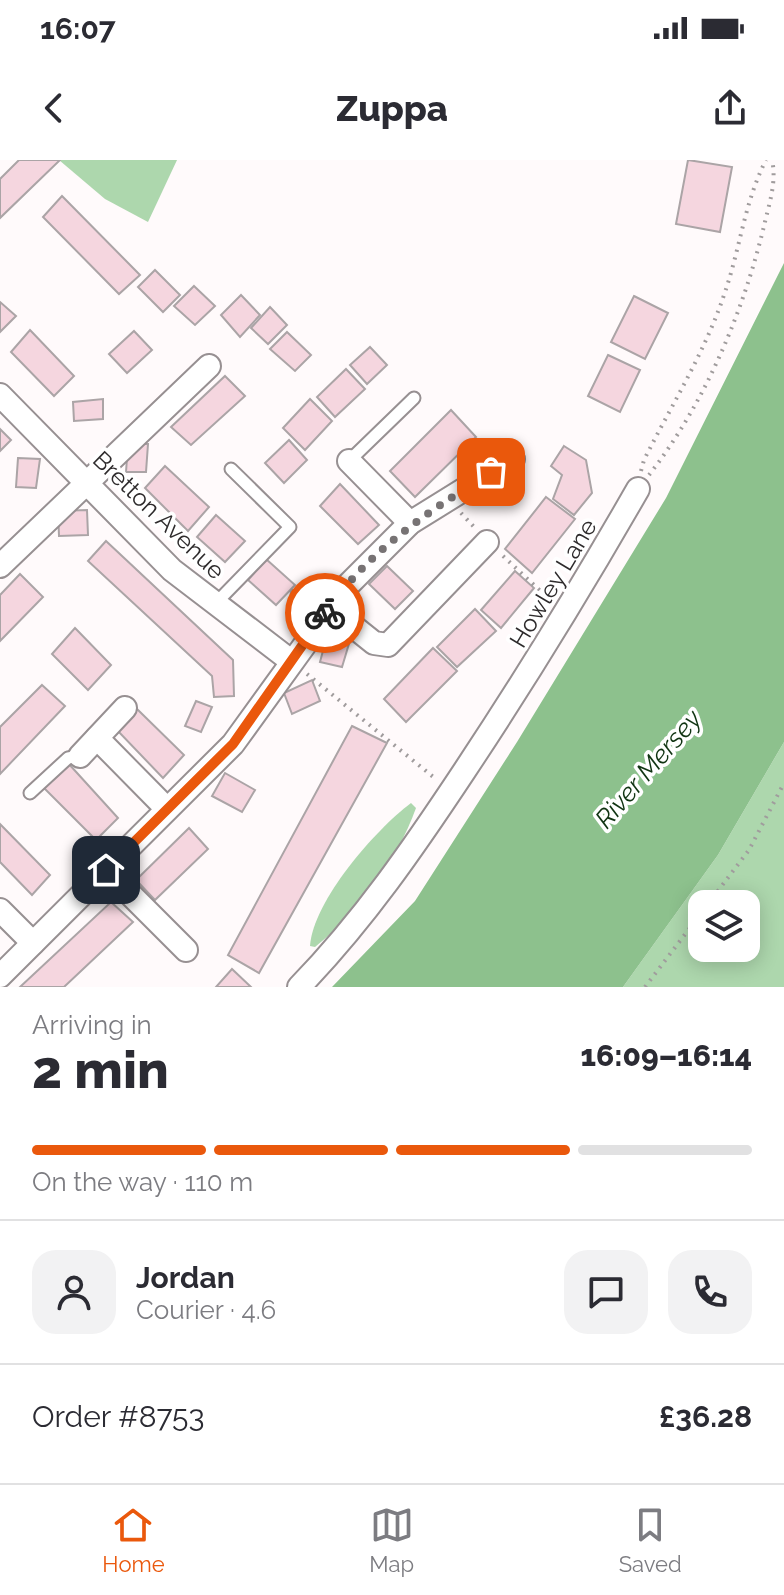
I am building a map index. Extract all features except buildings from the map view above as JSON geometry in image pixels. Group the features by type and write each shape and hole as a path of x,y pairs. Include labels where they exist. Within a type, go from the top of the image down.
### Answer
{"street":[{"path":"0,566 209,366"},
{"name":"Bretton Avenue","path":"0,395 172,570 291,661"},
{"path":"0,976 233,744 329,607 410,523 513,459"},
{"path":"349,461 410,523"},
{"name":"Howley Lane","path":"299,987 360,922 451,791 566,614 638,489"},
{"path":"329,607 374,643 388,645 487,542"},
{"path":"80,756 125,708"},
{"path":"97,738 167,809"},
{"path":"106,870 186,950"},
{"path":"0,910 33,943"}],"lane":[{"path":"349,461 414,398"},
{"path":"215,604 290,527 231,469"},
{"path":"30,793 68,758 80,756"}],"path":[{"path":"638,489 644,460 705,341 724,295 753,186 766,160"},
{"path":"638,489 671,447 732,327 761,238 776,174 772,160"},
{"path":"449,499 487,542 566,614"},
{"path":"291,661 451,791"},
{"path":"719,890 749,850 784,783"},
{"path":"645,987 688,930"}],"shaded area":[{"path":"59,160 177,160 148,222 105,199"},
{"path":"784,742 784,987 623,987 688,897 688,962 760,962 760,890 693,890 718,855"},
{"path":"411,803 416,808 408,828 375,884 331,933 315,947 310,946 322,908 348,868 380,830"}],"water":[{"name":"River Mersey","path":"784,263 784,742 718,855 693,890 688,890 688,897 623,987 332,987 415,901 517,742 666,498"}],"way so far":[{"path":"325,613 348,585 410,523 491,472"}],"route":[{"path":"106,870 233,744 325,613"}]}
